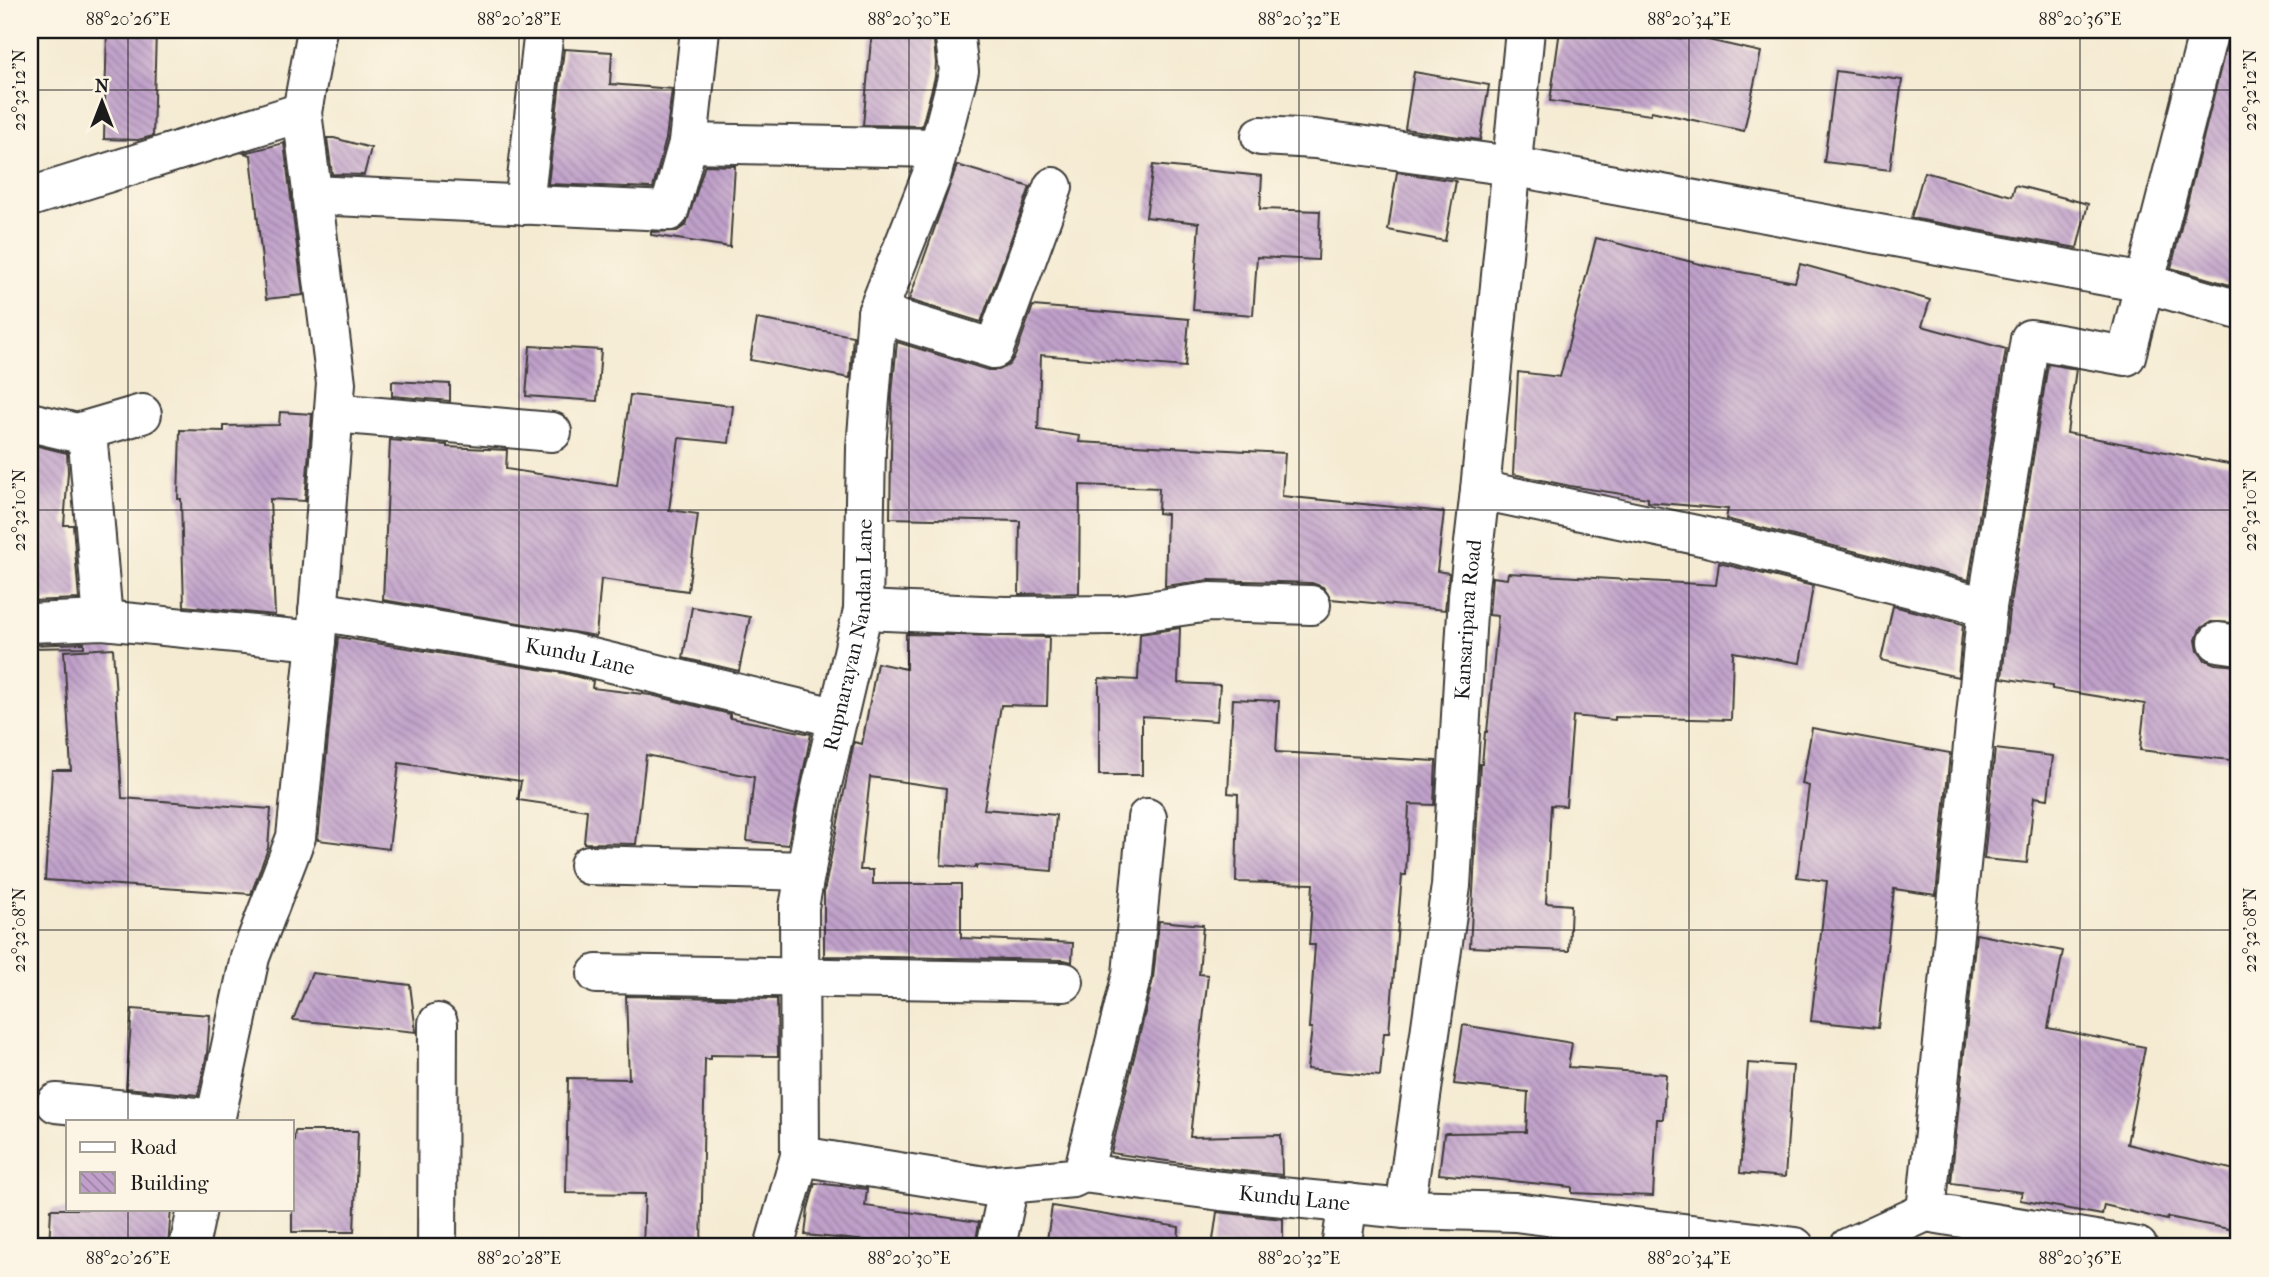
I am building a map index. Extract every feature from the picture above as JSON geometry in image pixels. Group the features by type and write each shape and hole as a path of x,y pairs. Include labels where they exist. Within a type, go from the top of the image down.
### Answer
{"street":[{"path":"56,1103 216,1120 250,957 296,837 317,626 336,383 302,112 317,30"},
{"path":"524,205 544,30"},
{"path":"312,195 669,211 688,143 700,30"},
{"name":"Rupnarayan Nandan Lane","path":"774,1247 800,1156 799,907 821,789 863,610 866,448 877,313 931,177 939,148 959,71 954,30"},
{"name":"Kansaripara Road","path":"1405,1209 1451,886 1466,614 1525,30"},
{"path":"1926,1212 1987,607 2030,339 2126,356 2209,30"},
{"path":"30,197 302,112"},
{"path":"1261,136 1315,139 1511,166 2144,283 2239,310"},
{"path":"688,143 939,148"},
{"path":"877,313 994,349 1053,187"},
{"path":"334,413 552,432"},
{"path":"30,422 77,433 142,414"},
{"path":"87,430 103,620"},
{"path":"1480,490 1711,538 1987,607"},
{"path":"863,610 1005,616 1106,615 1210,602 1311,605"},
{"name":"Kundu Lane","path":"30,623 103,620 317,626 567,652 838,718"},
{"path":"1083,1173 1132,974 1147,818"},
{"path":"590,865 806,871"},
{"path":"597,974 1064,982"},
{"path":"437,1247 438,1023"},
{"name":"Kundu Lane","path":"800,1156 985,1186 1073,1178 1083,1173 1221,1191 1405,1209 1515,1212 1542,1232 1795,1247"},
{"path":"996,1247 1009,1184"},
{"path":"1341,1247 1348,1203"},
{"path":"189,1247 197,1210"},
{"path":"1849,1247 1926,1212 2138,1247"}],"building":[{"path":"107,30 156,30 153,136 138,140 104,139"},
{"path":"872,30 933,30 935,77 922,126 863,125"},
{"path":"1560,30 1619,30 1685,39 1686,35 1761,52 1744,131 1651,111 1650,115 1550,101"},
{"path":"2230,30 2239,30 2239,238 2230,285 2171,268"},
{"path":"564,49 612,52 610,84 672,89 666,139 653,188 548,184"},
{"path":"1836,71 1902,80 1890,170 1824,162"},
{"path":"1414,72 1489,85 1480,140 1405,129"},
{"path":"327,138 371,148 364,175 332,174"},
{"path":"284,143 303,295 266,299 251,155 244,153"},
{"path":"705,165 735,166 730,247 651,235 651,232 677,231 686,225"},
{"path":"957,165 1030,187 981,322 909,300"},
{"path":"1153,165 1262,176 1260,209 1320,211 1318,260 1257,257 1253,315 1193,310 1199,223 1146,217"},
{"path":"1397,172 1456,181 1445,241 1388,230"},
{"path":"1924,172 2012,196 2015,185 2088,204 2077,248 1911,218"},
{"path":"1596,238 1708,266 1795,282 1800,264 1930,300 1922,326 2006,349 1969,580 1726,519 1728,509 1648,502 1648,498 1513,474 1518,372 1560,377"},
{"path":"1033,306 1189,319 1185,367 1041,355 1038,430 1080,436 1079,442 1285,453 1282,496 1444,512 1437,571 1449,573 1445,610 1331,599 1323,587 1312,583 1210,580 1165,586 1167,514 1158,513 1159,488 1080,485 1079,593 1019,594 1020,521 890,518 892,394 897,342 988,370 999,370 1009,365 1015,356"},
{"path":"757,319 853,336 850,378 750,360"},
{"path":"530,346 601,350 597,401 526,396"},
{"path":"2048,364 2076,369 2067,433 2239,466 2239,623 2211,622 2200,629 2196,640 2198,651 2205,660 2215,664 2239,666 2239,761 2140,750 2145,704 2002,678 2009,610"},
{"path":"392,381 450,384 450,401 392,396"},
{"path":"630,395 733,406 729,443 679,438 669,510 698,514 688,591 601,579 596,636 383,600 390,440 447,447 507,450 506,469 617,486"},
{"path":"280,412 312,414 305,501 270,499 275,615 184,606 181,499 178,499 180,430 224,431 224,426 279,425"},
{"path":"30,444 67,453 64,525 73,525 79,599 30,601"},
{"path":"1719,563 1813,586 1800,663 1733,652 1731,720 1615,717 1615,720 1573,716 1566,806 1551,805 1546,903 1571,905 1569,951 1470,947 1480,764 1487,732 1498,616 1489,615 1492,577 1507,579 1508,573 1716,585"},
{"path":"1893,606 1963,624 1958,677 1881,660"},
{"path":"692,607 750,617 739,671 683,658"},
{"path":"1180,628 1178,683 1220,685 1217,721 1142,716 1142,775 1099,775 1099,678 1138,680 1140,634"},
{"path":"906,634 1049,637 1047,706 1001,705 984,809 1056,815 1052,871 941,865 946,788 870,777 860,870 873,870 873,884 961,884 961,938 1073,943 1072,962 824,956 824,892 854,742 862,744 877,663 906,669"},
{"path":"338,637 563,673 593,681 592,688 651,695 730,714 730,718 811,734 788,845 747,841 754,777 646,755 636,844 584,843 587,810 518,800 521,781 399,763 389,849 318,840"},
{"path":"84,643 84,647 30,648 30,645"},
{"path":"113,648 122,798 271,809 268,848 251,894 45,880 52,770 71,770 64,651"},
{"path":"1233,699 1279,701 1276,752 1436,761 1434,805 1409,804 1406,875 1402,875 1389,1033 1384,1033 1380,1076 1307,1069 1312,1028 1309,1028 1315,945 1309,945 1313,884 1236,882 1238,794 1228,793"},
{"path":"1812,728 1950,753 1936,895 1894,889 1878,1028 1811,1021 1827,881 1797,877 1809,786 1802,784"},
{"path":"1995,749 2053,756 2048,799 2034,797 2027,863 1984,859"},
{"path":"1159,921 1203,925 1199,974 1208,975 1190,1137 1281,1135 1282,1175 1111,1153 1153,979"},
{"path":"1976,934 2063,951 2048,1028 2145,1047 2127,1144 2239,1171 2239,1231 2168,1217 2167,1220 2104,1205 2102,1215 2020,1200 2022,1192 1951,1183"},
{"path":"312,973 410,985 416,1032 293,1020"},
{"path":"626,996 777,999 778,1056 711,1055 711,1059 705,1059 701,1247 643,1247 645,1194 566,1193 568,1078 629,1079"},
{"path":"132,1009 210,1015 207,1054 198,1095 126,1088"},
{"path":"1463,1025 1572,1043 1568,1067 1666,1074 1663,1119 1657,1119 1653,1196 1572,1193 1572,1187 1439,1174 1446,1133 1526,1132 1528,1092 1454,1084"},
{"path":"1748,1063 1793,1066 1785,1177 1740,1173"},
{"path":"295,1131 358,1131 354,1232 292,1232"},
{"path":"815,1183 867,1189 865,1206 979,1222 975,1247 877,1247 878,1242 805,1235"},
{"path":"1052,1206 1179,1227 1178,1247 1046,1247"},
{"path":"51,1209 171,1210 168,1247 49,1247"},
{"path":"1217,1212 1283,1219 1283,1247 1212,1247"}]}
